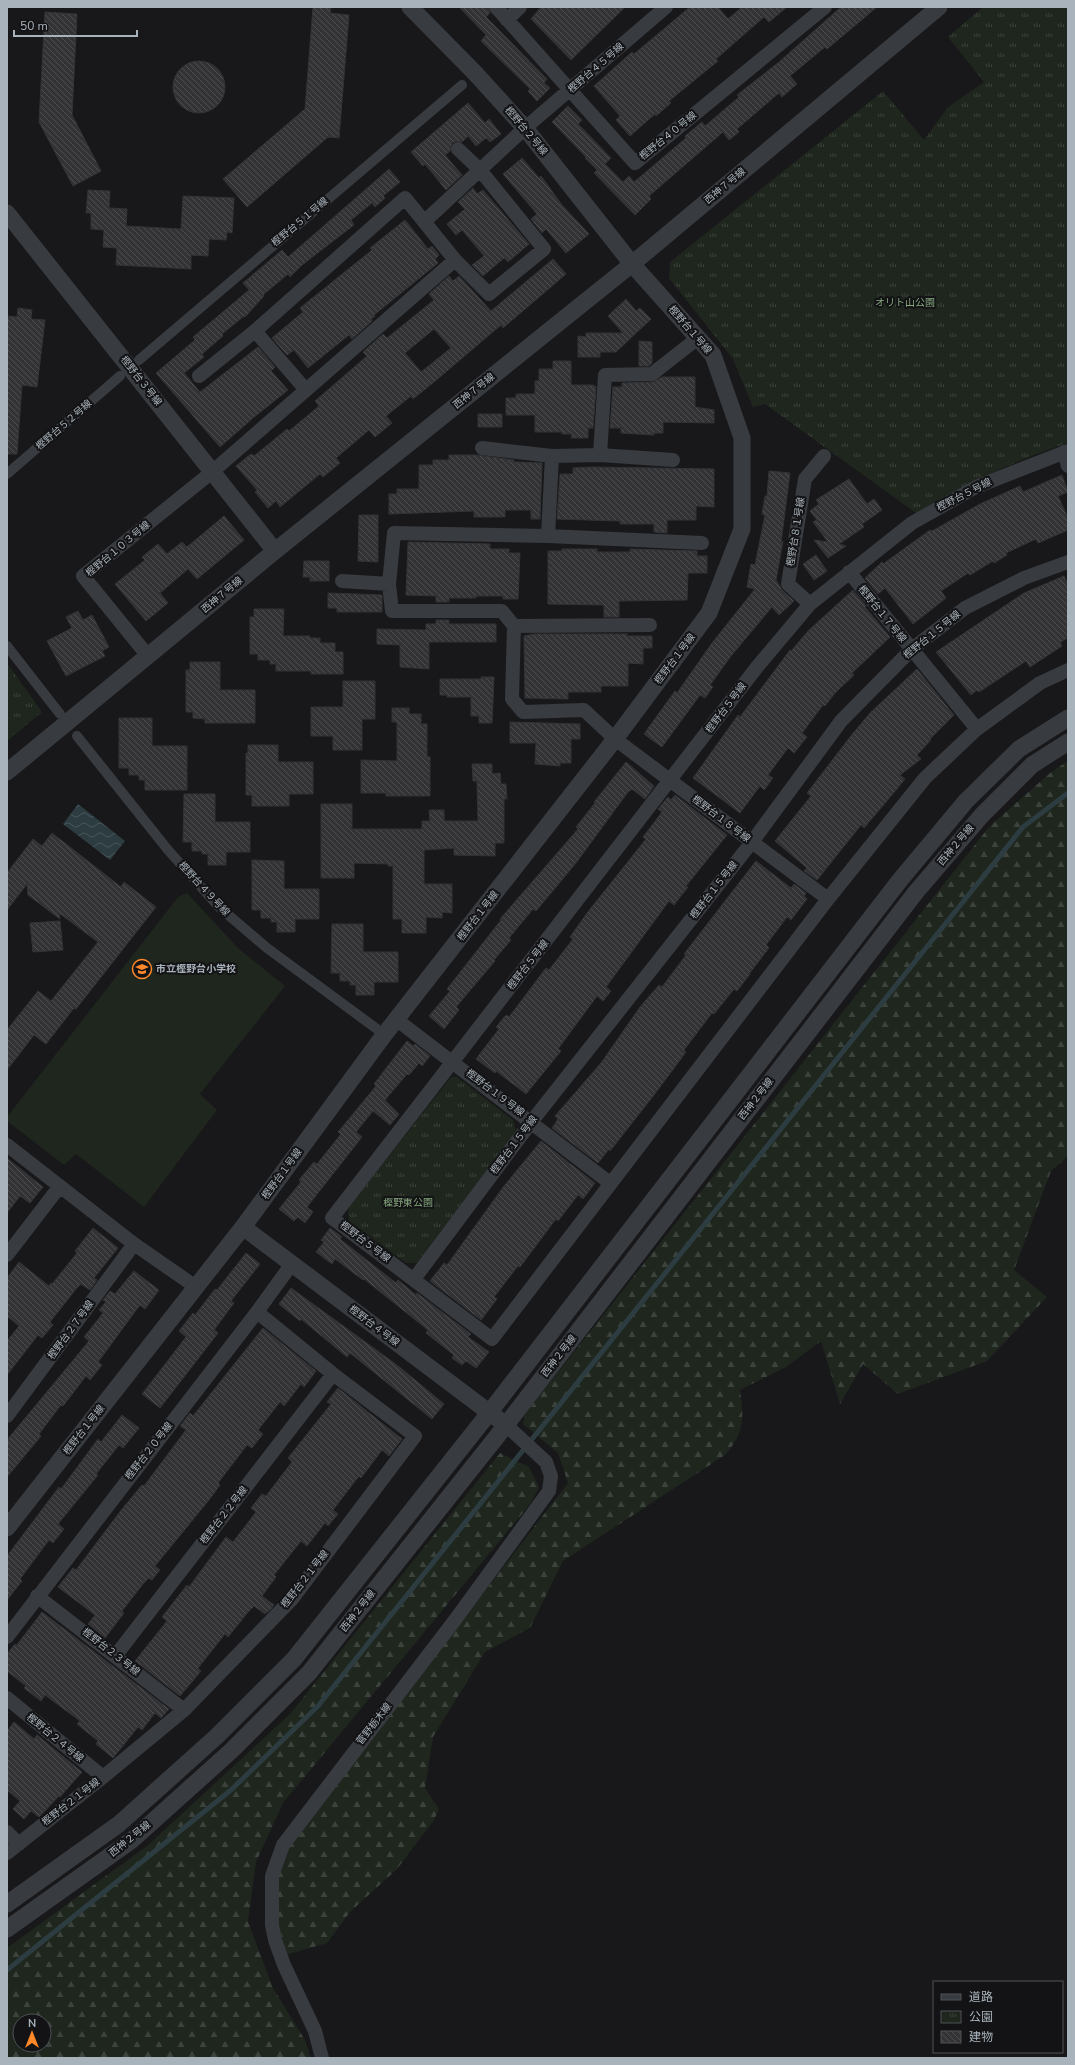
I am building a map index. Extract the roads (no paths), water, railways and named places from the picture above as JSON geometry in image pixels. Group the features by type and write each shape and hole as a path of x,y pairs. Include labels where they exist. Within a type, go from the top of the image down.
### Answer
{"street":[{"name":"樫野台２号線","path":"410,7 475,73 525,128 632,264"},
{"name":"樫野台４０号線","path":"496,7 635,162 825,7"},
{"path":"507,20 520,7"},
{"name":"樫野台４５号線","path":"426,221 525,128 666,7"},
{"name":"西神７号線","path":"7,772 275,551 632,264 939,7"},
{"name":"樫野台５１号線","path":"139,360 462,85"},
{"path":"199,376 255,331 405,198 426,221 456,260 489,294 544,249 480,170 458,149"},
{"name":"樫野台３号線","path":"7,213 275,551"},
{"path":"212,472 456,260"},
{"name":"樫野台１号線","path":"7,1528 243,1227 397,1020 615,739 709,613 742,529 742,438 712,355 632,264"},
{"path":"255,331 306,390"},
{"path":"600,456 605,375 652,374 698,338"},
{"name":"樫野台５２号線","path":"7,474 120,376"},
{"path":"482,448 552,456 600,456 673,460"},
{"path":"1066,452 1068,466"},
{"name":"樫野台５号線","path":"1066,452 976,487 912,523 810,604 757,667 332,1218 492,1339 828,899 925,778 977,729 1040,683 1068,670"},
{"path":"548,536 552,456"},
{"name":"樫野台８１号線","path":"810,604 788,584 805,479 824,456"},
{"name":"樫野台１０３号線","path":"148,656 83,576 212,472"},
{"path":"650,625 514,626 502,611 392,611 389,584 394,533 548,536 702,543"},
{"name":"樫野台１５号線","path":"414,1279 532,1121 752,842 841,721 912,649 965,608 1024,578 1068,562"},
{"name":"樫野台１７号線","path":"849,572 977,729"},
{"path":"342,581 389,584"},
{"name":"樫野台１８号線","path":"514,626 512,700 523,712 584,710 615,739 828,899"},
{"path":"7,646 60,714"},
{"name":"西神２号線","path":"7,1904 119,1824 217,1736 294,1659 489,1413 900,880 966,801 1020,749 1068,718"},
{"name":"樫野台４９号線","path":"77,736 168,850 218,908 268,948 377,1029"},
{"name":"西神２号線","path":"7,1929 132,1840 231,1751 310,1673 506,1425 916,892 982,815 1032,765 1068,742"},
{"name":"樫野台１９号線","path":"397,1020 532,1121 610,1183"},
{"path":"7,1145 134,1244 196,1287"},
{"path":"7,1255 60,1186"},
{"name":"樫野台４号線","path":"243,1227 291,1265 506,1425"},
{"name":"樫野台２７号線","path":"7,1416 134,1244"},
{"name":"樫野台２０号線","path":"7,1637 37,1596 257,1312 291,1265"},
{"name":"樫野台２１号線","path":"7,1853 103,1777 184,1710 292,1599 415,1436 333,1374 257,1312"},
{"name":"樫野台２２号線","path":"116,1655 333,1374"},
{"name":"菅野栃木線","path":"322,2058 315,2031 284,1965 275,1940 272,1925 272,1876 283,1845 309,1808 455,1620 549,1491 551,1476 546,1462 532,1451 506,1425"},
{"name":"樫野台２３号線","path":"37,1596 116,1655 184,1710"},
{"name":"樫野台２４号線","path":"7,1698 103,1777"},
{"path":"7,1832 19,1844"}],"water":[{"path":"78,804 125,841 110,860 63,824"}],"waterway":[{"path":"7,1970 231,1790 318,1706 1023,827 1068,793"}],"place":[{"name":"市立樫野台小学校","path":"142,969"}],"park label":[{"name":"オリト山公園","path":"905,303"},
{"name":"樫野東公園","path":"408,1203"}]}
